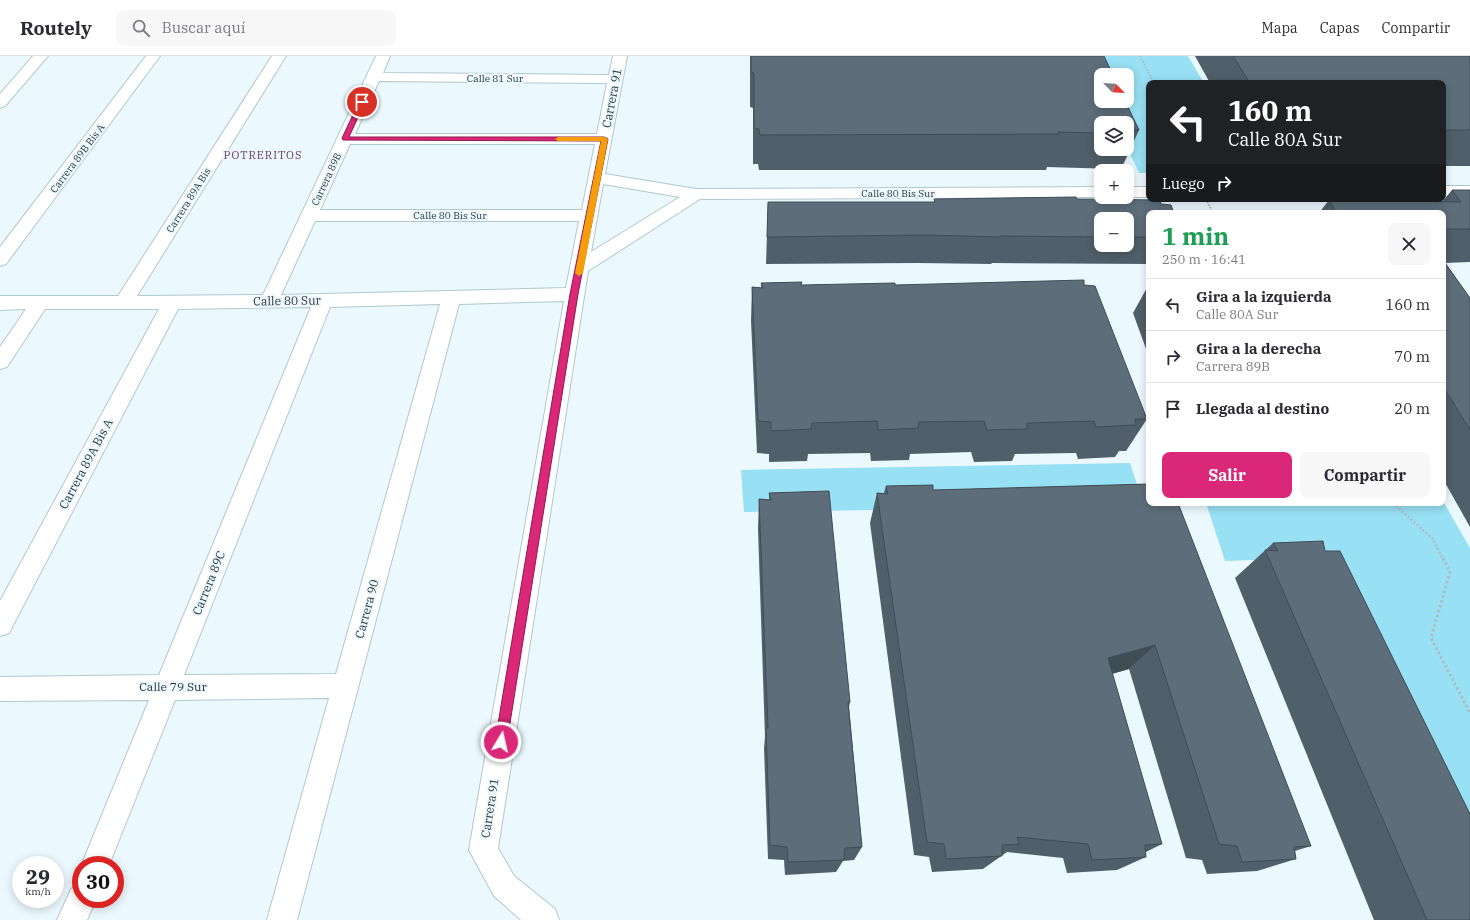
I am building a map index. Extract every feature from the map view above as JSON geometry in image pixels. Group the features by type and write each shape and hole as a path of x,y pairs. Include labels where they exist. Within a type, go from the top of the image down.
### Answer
{"street":[{"path":"0,103 41,56"},
{"name":"Carrera 89B Bis A","path":"0,260 154,56"},
{"name":"Carrera 89A Bis","path":"123,303 279,56"},
{"name":"Carrera 89B","path":"269,302 383,56"},
{"name":"Carrera 91","path":"544,920 504,886 483,850 574,294 620,56"},
{"name":"Calle 81 Sur","path":"374,77 616,79"},
{"path":"0,82 19,82"},
{"path":"345,138 604,139"},
{"name":"Calle 80 Bis Sur","path":"597,178 696,194 1094,192"},
{"path":"1446,191 1470,191"},
{"path":"1065,192 1071,211"},
{"path":"1134,192 1146,192"},
{"path":"580,267 696,194"},
{"name":"Calle 80 Bis Sur","path":"309,215 590,216"},
{"name":"Calle 80 Sur","path":"0,303 269,302 574,294"},
{"name":"Carrera 90","path":"282,920 451,298"},
{"name":"Carrera 89C","path":"99,856 323,301"},
{"name":"Carrera 89A Bis A","path":"0,625 172,302"},
{"path":"0,362 40,303"},
{"name":"Calle 79 Sur","path":"0,688 346,686"},
{"path":"72,920 77,908"}],"path":[{"path":"1140,56 1152,80"},
{"path":"1396,506 1433,539 1450,572 1431,638 1470,713"}],"shaded area":[{"path":"1086,56 1188,56 1202,80 1146,80 1146,173 1139,173 1131,156 1134,156 1134,116 1120,116 1113,108 1134,108 1134,68 1095,68"},
{"path":"1130,463 1144,506 744,512 741,470"},
{"path":"1207,506 1446,506 1470,548 1470,915 1302,558 1225,561"}],"building":[{"path":"751,56 1104,56 1110,68 1094,68 1094,108 1128,108 1132,116 1094,116 1094,133 760,135 759,129 754,128 754,73 751,72"},
{"path":"1233,56 1470,56 1470,130 1446,130 1446,80 1248,80"},
{"path":"1134,120 1139,130 1134,130"},
{"path":"1452,190 1470,190 1470,229 1446,229 1446,210 1334,210 1330,202 1446,202 1461,202"},
{"path":"1076,197 1077,199 1094,199 1094,204 1134,204 1134,200 1146,200 1146,202 1160,202 1161,204 1171,205 1173,210 1146,210 1146,237 1134,237 1134,212 1094,212 1094,237 925,235 767,237 768,202 935,202 934,199"},
{"path":"1446,264 1470,298 1470,430 1446,391"},
{"path":"1084,280 1084,285 1095,286 1146,419 1135,419 1136,425 1096,427 1094,421 1027,423 1027,429 987,430 984,421 919,422 918,428 878,430 877,421 812,423 811,429 771,431 771,422 758,421 752,287 763,288 761,283 802,282 801,285 895,283 895,285"},
{"path":"1146,484 1146,506 1179,506 1311,846 1294,847 1296,859 1242,862 1237,846 1219,844 1155,645 1108,658 1162,844 1145,845 1146,857 1092,860 1088,844 1017,837 1019,844 1002,845 1002,856 946,859 944,844 927,842 877,493 888,494 886,486 933,485 933,490"},
{"path":"829,491 850,702 848,702 862,847 845,848 844,860 788,862 787,847 770,845 766,728 768,728 759,499 771,500 769,493"},
{"path":"1323,541 1325,551 1340,551 1470,814 1470,920 1427,920 1265,550 1278,551 1273,543"}],"slow traffic":[{"path":"558,139 604,139 579,273"}],"district":[{"name":"POTRERITOS","path":"263,155"}],"route":[{"path":"362,102 345,138 604,139 574,294 501,742"}]}
